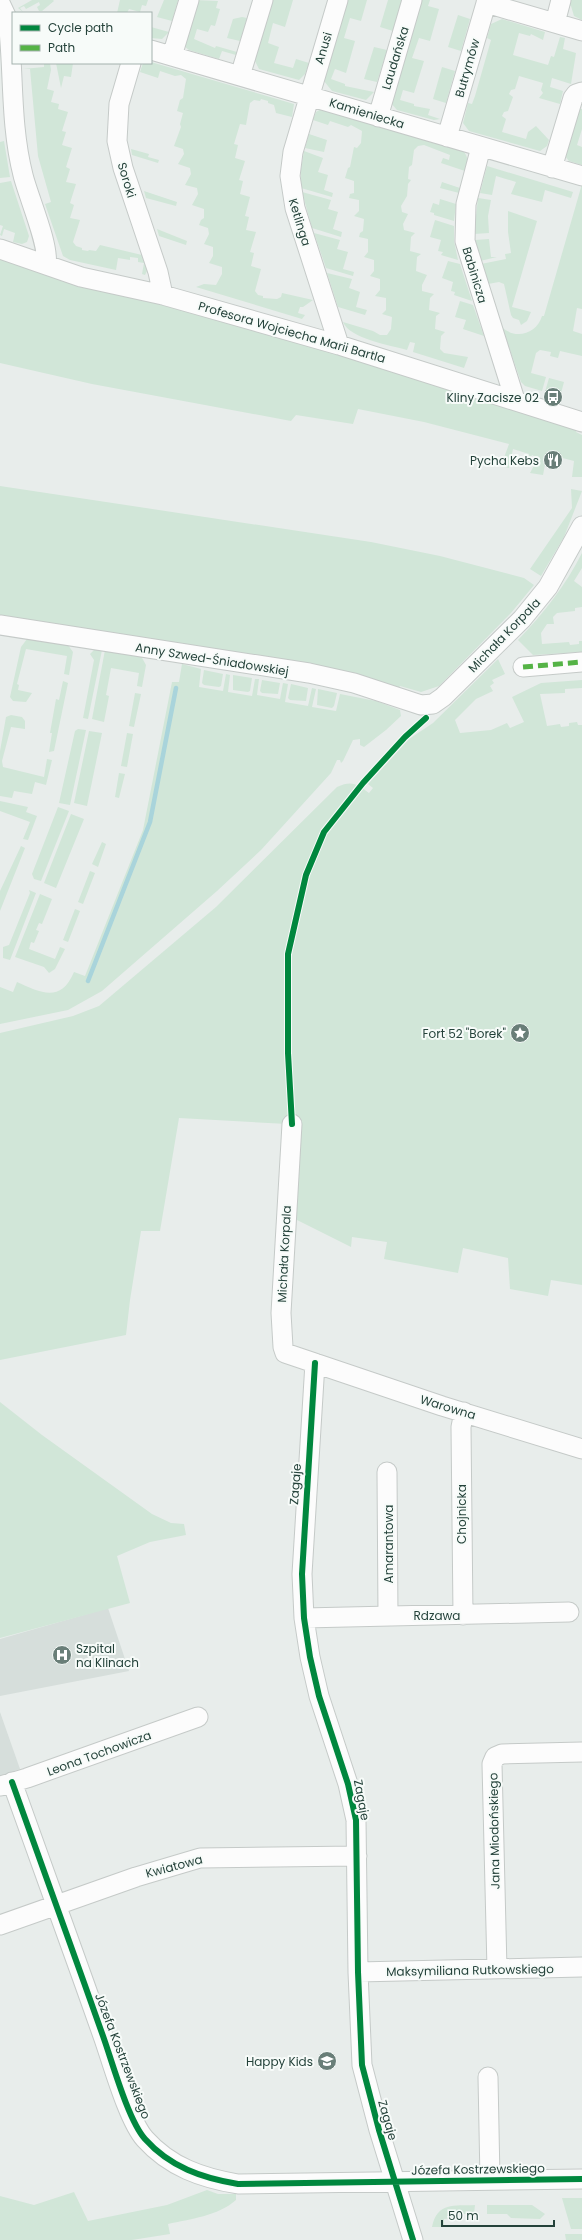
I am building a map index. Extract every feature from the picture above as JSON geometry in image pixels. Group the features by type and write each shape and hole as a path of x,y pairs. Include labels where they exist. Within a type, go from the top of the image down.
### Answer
{"street":[{"path":"172,56 189,0"},
{"path":"240,76 263,0"},
{"name":"Anusi","path":"309,96 338,0"},
{"name":"Laudańska","path":"378,117 412,0"},
{"path":"555,23 561,0"},
{"path":"487,2 582,31"},
{"name":"Butrymów","path":"447,137 487,2"},
{"path":"0,3 11,25 12,43"},
{"name":"Kamieniecka","path":"152,50 582,176"},
{"path":"13,64 18,152 25,182 46,250 46,265"},
{"name":"Soroki","path":"131,64 119,104 117,141 123,168 158,272 163,295"},
{"path":"552,168 573,98 576,94 582,92"},
{"name":"Ketlinga","path":"309,96 291,158 291,193 339,345"},
{"name":"Babinicza","path":"481,147 466,204 465,241 515,400"},
{"name":"Profesora Wojciecha Marii Bartla","path":"0,249 81,277 163,295 339,345 582,422"},
{"name":"Michała Korpala","path":"421,705 430,704 440,700 522,619 548,587 582,526"},
{"name":"Anny Szwed-Śniadowskiej","path":"0,625 309,673 354,683 421,705"},
{"path":"523,667 582,662"},
{"name":"Michała Korpala","path":"292,1124 281,1313 283,1347 285,1353 290,1356 315,1363"},
{"name":"Warowna","path":"315,1363 582,1449"},
{"name":"Zagaje","path":"315,1363 302,1552 304,1618 319,1696 353,1802 357,1856 358,1972 362,2065 394,2181 413,2240"},
{"name":"Chojnicka","path":"463,1615 461,1427 464,1412"},
{"name":"Amarantowa","path":"387,1472 388,1616"},
{"name":"Rdzawa","path":"304,1618 569,1612"},
{"name":"Leona Tochowicza","path":"6,1784 198,1718"},
{"name":"Jana Miodońskiego","path":"497,1969 492,1764 495,1757 502,1754 582,1752"},
{"name":"Józefa Kostrzewskiego","path":"6,1784 56,1905 134,2118 144,2137 159,2153 181,2168 210,2179 238,2184 582,2179"},
{"name":"Kwiatowa","path":"0,1925 179,1863 200,1858 357,1856"},
{"name":"Maksymiliana Rutkowskiego","path":"358,1972 582,1967"},
{"path":"488,2077 490,2180"}],"shaded area":[{"name":"Szpital na Klinach","path":"108,1608 129,1671 0,1696 0,1639"},
{"path":"0,1712 20,1769 0,1776"}],"green space":[{"path":"32,0 54,1 42,11 39,11 37,7 40,5 39,2 26,9 24,6 20,8 23,12 18,8"},
{"path":"120,0 148,0 146,6 142,5 140,12 129,9 128,12 117,12"},
{"path":"164,0 178,0 172,21 157,17"},
{"path":"195,0 218,1 216,8 220,9 215,26 211,25 208,32 197,29 194,39 215,48 216,46 237,52 236,55 222,51 219,59 189,50 184,46"},
{"path":"271,0 293,0 285,27 273,23 268,43 279,47 274,63 293,68 296,59 309,63 305,74 299,80 259,69 254,59"},
{"path":"346,0 367,0 361,21 350,18 344,38 355,41 346,73 335,69 331,79 345,84 345,86 374,92 366,100 332,91 324,81"},
{"path":"388,0 402,0 393,31 380,27"},
{"path":"419,0 430,0 428,6 439,9 430,41 419,38 412,58 424,61 414,93 403,90 400,100 414,104 414,106 430,109 428,115 440,119 434,120 397,110 390,102"},
{"path":"569,0 582,0 582,20 574,16 571,6 568,4"},
{"path":"458,15 470,19 461,51 448,47"},
{"path":"242,17 247,18 240,41 227,38 233,19"},
{"path":"502,19 545,32 543,40 531,34 530,36 519,33 513,55 548,65 551,56 554,57 560,37 565,38 563,49 576,53 571,84 552,78 550,87 563,91 560,104 539,98 543,93 541,90 543,83 519,76 515,89 511,90 509,94 513,97 508,111 504,112 502,116 506,119 502,132 526,139 528,132 536,126 549,140 547,146 540,151 469,131 463,123 468,103 472,104 475,96 491,40 487,38 491,24"},
{"path":"152,27 169,32 162,39 152,38"},
{"path":"374,47 387,50 377,82 364,79"},
{"path":"152,62 294,104 292,117 276,113 274,105 268,103 268,101 261,99 260,101 254,100 250,103 246,125 240,124 234,144 238,145 235,158 245,161 239,180 243,181 240,194 250,197 245,216 249,217 246,230 256,232 250,252 254,253 251,266 261,269 255,291 258,295 263,296 263,298 277,299 281,297 282,293 313,300 303,307 300,307 298,313 305,315 302,319 196,287 204,284 216,285 222,274 222,267 209,263 213,256 213,247 204,244 209,234 208,228 199,225 201,220 204,218 204,209 192,205 198,194 197,188 185,185 191,174 190,168 178,164 184,154 183,149 174,146 181,127 180,124 183,113 177,111 180,100 183,98 186,79 181,75 175,76 160,71 158,78 140,72 143,64 152,64"},
{"path":"44,64 50,64 51,70 47,89 54,91 51,102 59,104 58,109 68,112 62,131 66,132 62,145 72,148 66,167 70,169 66,182 76,184 70,203 74,205 70,218 80,220 73,242 76,246 82,248 82,250 96,251 100,245 142,255 147,271 145,275 142,274 144,263 138,262 138,258 130,257 130,260 118,258 116,270 70,260 63,256 45,204 51,202 38,156 30,69 23,69 44,67"},
{"path":"56,64 73,64 71,77 64,76 61,88"},
{"path":"442,67 455,71 446,103 433,99"},
{"path":"321,109 463,151 466,155 467,162 465,171 441,163 443,158 449,160 450,155 424,145 418,146 414,150 412,165 409,167 408,179 411,180 408,184 407,196 401,206 402,212 408,214 403,224 404,230 415,233 411,237 410,251 421,254 417,257 416,271 427,275 422,285 422,291 434,294 430,298 429,310 440,313 436,316 435,329 445,332 441,336 440,349 444,353 468,357 464,368 413,352 415,343 410,342 407,350 362,337 347,328 343,322 373,331 380,335 387,335 391,329 392,317 382,314 386,310 386,298 375,296 380,290 380,279 370,276 374,271 374,260 364,257 368,252 368,239 359,237 360,233 363,231 364,219 354,216 359,211 359,200 349,198 350,194 354,193 354,181 345,178 348,168 350,167 354,147 357,148 361,143 362,131 351,125 348,127 330,121 328,125 313,120 316,112"},
{"path":"579,109 582,109 582,129 577,145 582,147 582,165 569,161 565,156"},
{"path":"309,134 327,140 324,152 305,148"},
{"path":"4,141 10,177 0,178 0,142"},
{"path":"131,149 149,154 148,157 159,160 158,163 132,155"},
{"path":"304,151 323,158 318,172 328,175 324,190 333,193 332,197 301,188 301,169"},
{"path":"487,166 573,192 571,198 545,190 542,202 511,194 516,182 496,176 492,195 480,193"},
{"path":"11,181 29,236 27,242 22,244 13,242 15,233 4,229 2,236 0,235 3,226 0,225 0,183"},
{"path":"442,182 460,188 459,193 440,188"},
{"path":"582,184 582,309 577,308 573,331 582,334 582,356 560,351 558,358 550,356 551,352 540,350 536,353 531,373 546,377 542,391 525,386 521,382 502,327 513,333 525,333 531,331 542,316 544,316"},
{"path":"144,191 177,202 176,206 146,198"},
{"path":"302,192 331,200 328,209 338,212 333,229 342,232 341,237 312,228"},
{"path":"478,198 491,200 488,216 489,233 474,234"},
{"path":"440,199 456,204 454,221 434,215 434,213 430,212 433,203 439,205"},
{"path":"508,211 537,221 512,307 531,312 527,321 521,325 519,320 513,318 511,315 504,284 499,282 488,284 481,264 506,259 505,254 511,253 508,232"},
{"path":"435,220 454,226 454,241 458,260 441,255 443,252 438,251 441,240 430,237"},
{"path":"157,229 187,241 186,245 159,236"},
{"path":"314,233 340,240 337,249 348,252 343,269 354,272 353,276 326,268"},
{"path":"489,239 491,257 497,257 480,261 475,240"},
{"path":"0,256 389,368 577,428 576,432 582,435 582,477 572,477 574,461 547,454 543,475 530,473 538,458 532,455 528,462 529,454 513,449 509,468 501,466 509,444 424,422 358,409 353,424 296,415 291,421 92,384 0,363"},
{"path":"448,261 460,264 472,301 454,295 455,292 451,291 453,282 442,278"},
{"path":"327,273 352,279 349,288 360,292 356,307 367,310 365,315 338,307"},
{"path":"460,301 473,305 484,336 463,329 466,320 455,317"},
{"path":"549,378 564,382 560,397 545,392"},
{"path":"0,486 371,542 440,556 524,578 534,585 511,613 439,686 421,692 400,686 398,690 106,632 0,615"},
{"path":"571,489 582,491 564,537 541,576 530,569 572,508"},
{"path":"582,553 582,568 574,581 582,587 582,607 575,608 575,611 557,613 553,617 554,624 547,624 541,633 542,644 569,642 570,645 579,644 579,641 582,641 582,652 533,655 518,640 553,599 576,565"},
{"path":"27,639 68,645 73,652 69,675 64,674 67,656 26,649 17,684 19,685 18,690 32,693 26,702 13,701 10,697 21,647"},
{"path":"95,649 102,650 88,719 83,718 94,660 90,654"},
{"path":"105,650 141,656 146,665 142,687 137,686 139,673 111,668 106,695 109,696 104,722 92,719"},
{"path":"498,659 505,674 492,680 494,683 490,686 493,691 476,699 455,720 460,733 491,730 507,723 510,728 524,722 512,697 541,683 582,680 582,688 565,689 565,693 540,694 547,726 560,724 561,727 569,726 569,723 577,722 578,725 582,725 582,1285 551,1280 548,1296 510,1289 508,1258 463,1248 458,1273 384,1259 387,1242 352,1237 351,1247 291,1217 287,1124 179,1118 160,1231 141,1231 126,1335 0,1360 0,1033 73,1016 99,1006 216,907 337,787 351,783 361,787 369,793 373,788 368,784 409,739 433,723"},
{"path":"182,664 201,669 199,687 223,691 226,674 230,675 228,692 252,696 255,679 259,679 257,695 280,699 283,683 288,684 285,702 308,706 312,688 316,689 312,707 336,711 340,694 376,701 400,710 401,716 364,747 360,745 360,739 353,740 343,761 341,763 340,760 337,760 331,773 261,850 217,891 102,991 68,1010 0,1024 0,987 13,992 17,982 42,992 50,993 57,992 63,988 69,982 74,972 85,976 143,830 172,682 179,682"},
{"path":"204,670 223,674 221,686 204,685 202,683"},
{"path":"233,675 252,678 250,691 233,690"},
{"path":"262,680 280,683 278,694 262,693 260,691"},
{"path":"63,681 68,683 54,751 49,752 52,733 50,733 56,699 59,700"},
{"path":"291,684 308,688 306,701 290,700 288,698"},
{"path":"318,689 337,693 334,706 332,708 317,705"},
{"path":"135,693 141,694 134,727 129,726"},
{"path":"11,715 22,717 25,721 25,729 11,727 2,761 3,767 44,777 47,759 52,760 46,785 35,782 32,794 14,791 12,798 0,796 0,751 6,717"},
{"path":"78,729 86,730 70,805 59,803 75,731"},
{"path":"89,731 102,733 87,806 74,803"},
{"path":"127,733 133,734 127,767 121,766"},
{"path":"119,773 125,774 119,798 115,797"},
{"path":"0,801 28,807 26,812 37,816 28,840 23,839 30,822 0,811"},
{"path":"58,807 69,811 41,881 34,879 32,874"},
{"path":"71,814 84,819 56,888 44,883"},
{"path":"102,842 106,844 98,867 92,864"},
{"path":"21,846 25,848 0,911 0,891"},
{"path":"90,871 95,873 83,904 78,902"},
{"path":"29,890 36,893 10,960 3,958 3,947 9,945 30,893"},
{"path":"40,894 52,899 42,924 39,923 36,930 39,931 34,943 31,942 29,949 55,959 60,947 65,949 55,969 49,973 44,967 15,957"},
{"path":"75,909 80,911 68,942 63,940"},
{"path":"0,1402 42,1435 152,1514 171,1523 184,1524 186,1535 150,1542 117,1556 130,1603 0,1638"},
{"path":"207,2190 218,2194 236,2194 236,2200 221,2210 168,2224 170,2234 132,2240 0,2240 0,2196 34,2205 74,2192 88,2221 167,2205"},
{"path":"562,2198 582,2198 582,2229 571,2229"},
{"path":"475,2205 474,2214 454,2214 454,2218 444,2219 444,2227 432,2227 434,2219 442,2209 453,2206"},
{"path":"487,2205 532,2205 545,2214 540,2219 511,2218 507,2214 487,2214"},
{"path":"565,2234 582,2234 582,2240 566,2240"}],"waterway":[{"path":"88,981 150,822 176,688"}],"marked path":[{"path":"523,667 582,662"}],"cycle path":[{"path":"292,1124 288,1053 288,954 306,875 324,832 363,783 405,737 426,718"},
{"path":"315,1363 302,1574 304,1618 310,1657 319,1696 348,1784 356,1820 358,1972 362,2065 379,2130 413,2240"},
{"path":"12,1782 127,2105 145,2139 165,2157 199,2175 238,2184 582,2179"}],"place":[{"name":"Kliny Zacisze 02","path":"553,397"},
{"name":"Pycha Kebs","path":"553,460"},
{"name":"Fort 52 \"Borek\"","path":"520,1033"},
{"name":"Szpital na Klinach","path":"62,1655"},
{"name":"Happy Kids","path":"327,2061"}]}
